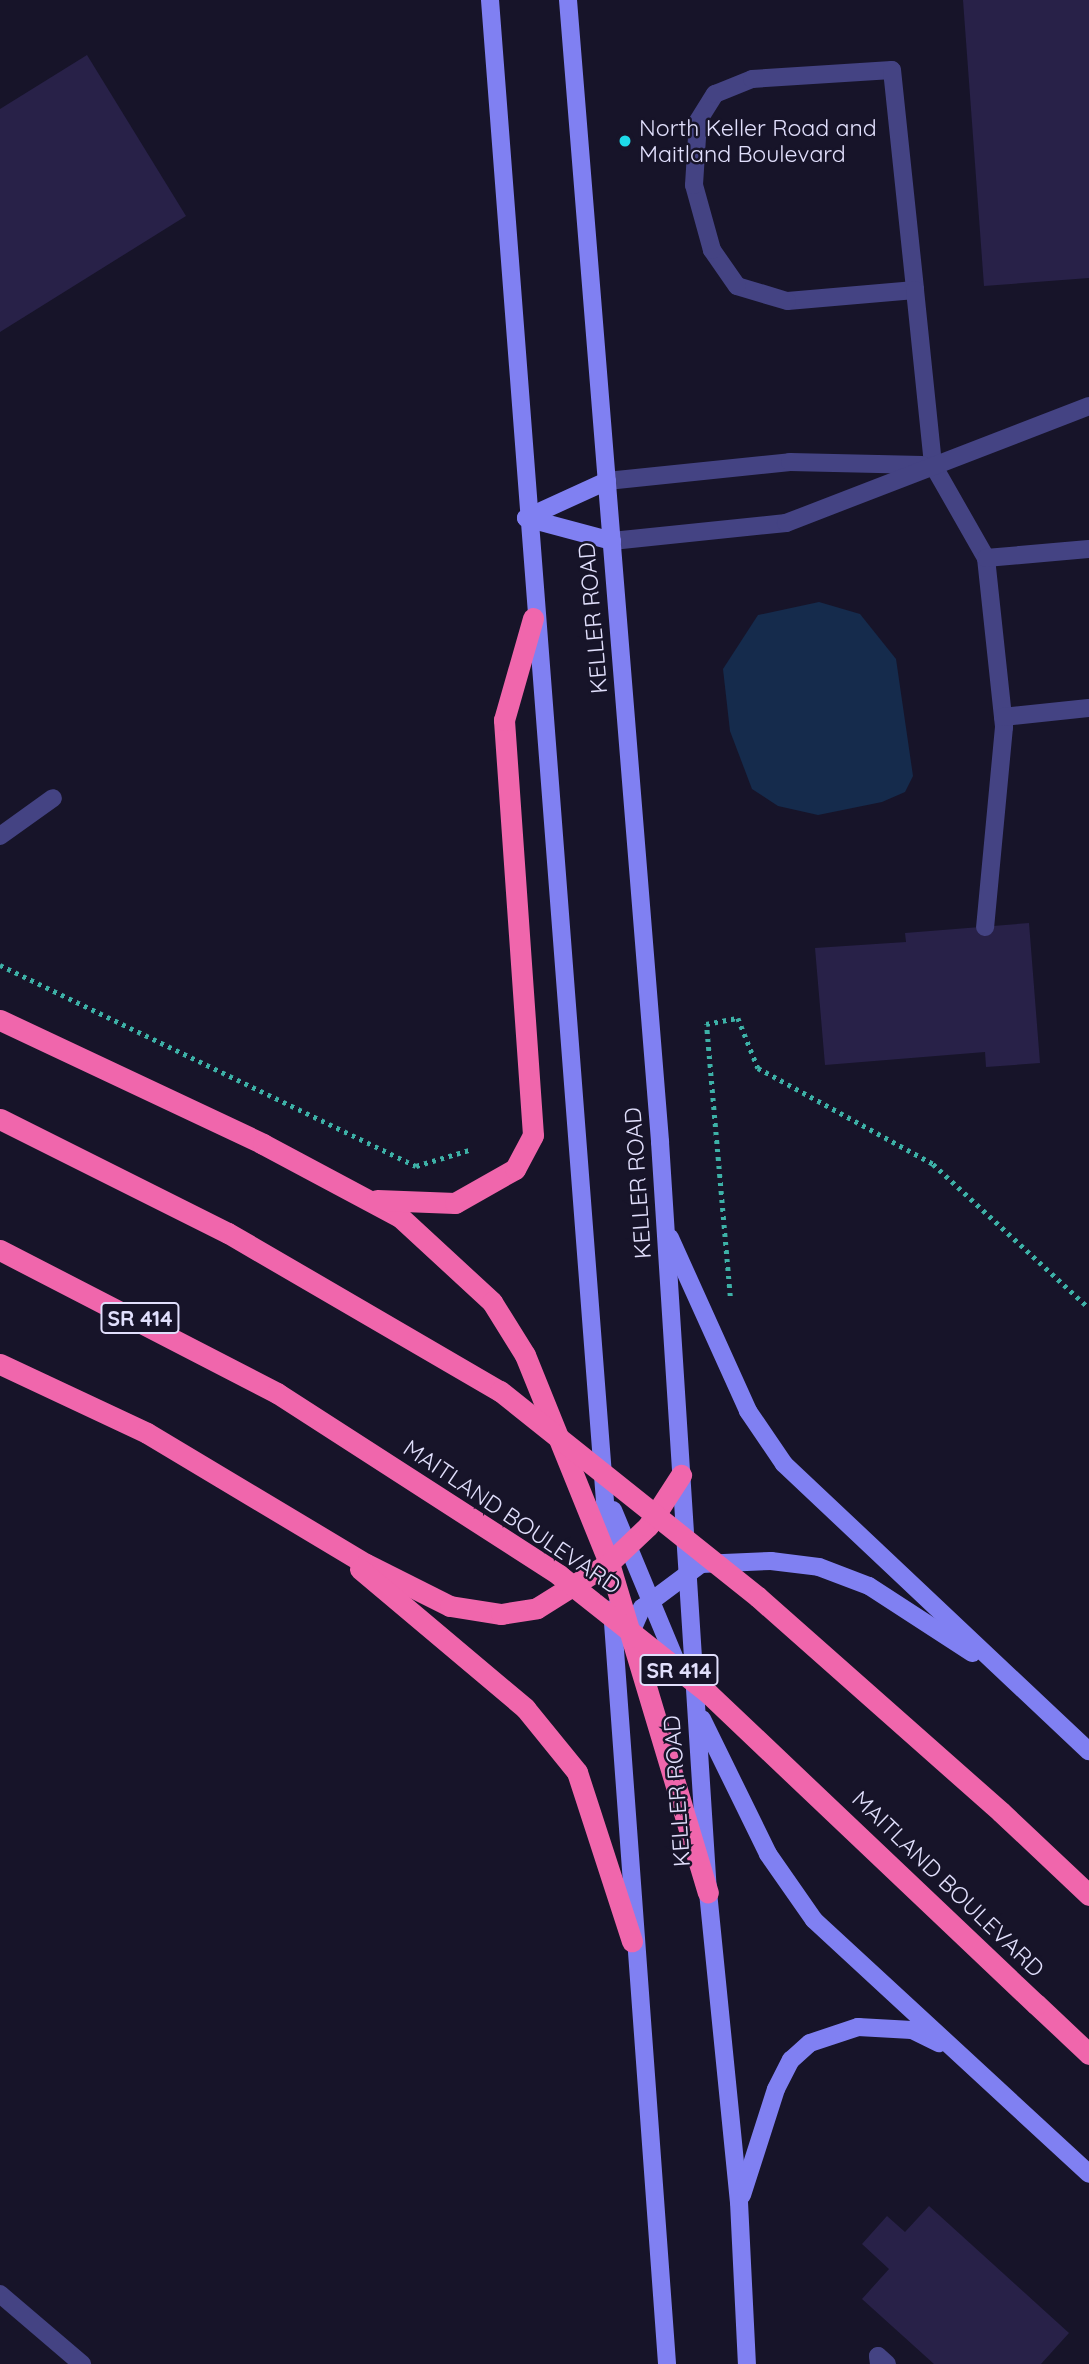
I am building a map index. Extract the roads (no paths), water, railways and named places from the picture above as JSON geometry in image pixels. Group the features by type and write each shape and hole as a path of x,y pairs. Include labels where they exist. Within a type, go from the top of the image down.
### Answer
{"highway":[{"path":"365,1198 455,1203 515,1169 533,1135 504,720 533,618"},
{"path":"0,1020 400,1217 492,1302 525,1355 609,1563 708,1892"},
{"path":"0,1119 228,1233 500,1391 758,1597 1001,1812 1089,1895"},
{"name":"MAITLAND BOULEVARD","path":"0,1250 277,1393 559,1575 709,1694 1089,2054"},
{"path":"0,1364 147,1433 336,1546 450,1606 501,1614 537,1608 609,1563 625,1548 681,1475"},
{"path":"336,1546 422,1627 525,1708 577,1772 632,1941"}],"street":[{"path":"490,0 533,618 579,1100 632,1941 667,2364"},
{"name":"KELLER ROAD","path":"568,0 666,1228 708,1892 739,2202 747,2364"},
{"path":"526,518 607,481"},
{"path":"526,518 612,541"},
{"path":"666,1228 748,1411 784,1464 1089,1751"},
{"path":"605,1485 625,1548 696,1706 768,1854 814,1920 1089,2174"},
{"path":"617,1691 629,1633 649,1603 701,1564 771,1561 819,1567 869,1587 1024,1689"},
{"path":"739,2202 776,2089 791,2060 810,2043 858,2027 912,2030 959,2052"}],"lane":[{"path":"915,290 787,301 737,286 712,250 694,185 698,121 715,94 752,79 892,70 915,290 933,466 986,558 1003,717 985,927"},
{"path":"612,541 786,523 1089,405"},
{"path":"607,481 790,462 933,466"},
{"path":"986,558 1089,549"},
{"path":"1003,717 1089,708"},
{"path":"0,836 53,798"},
{"path":"0,2294 82,2364"},
{"path":"879,2364 878,2356 887,2364"}],"water":[{"path":"819,602 860,614 896,659 913,776 905,792 882,802 818,815 778,806 752,789 730,731 723,669 758,615"}],"place":[{"name":"North Keller Road and Maitland Boulevard","path":"625,141"}]}
